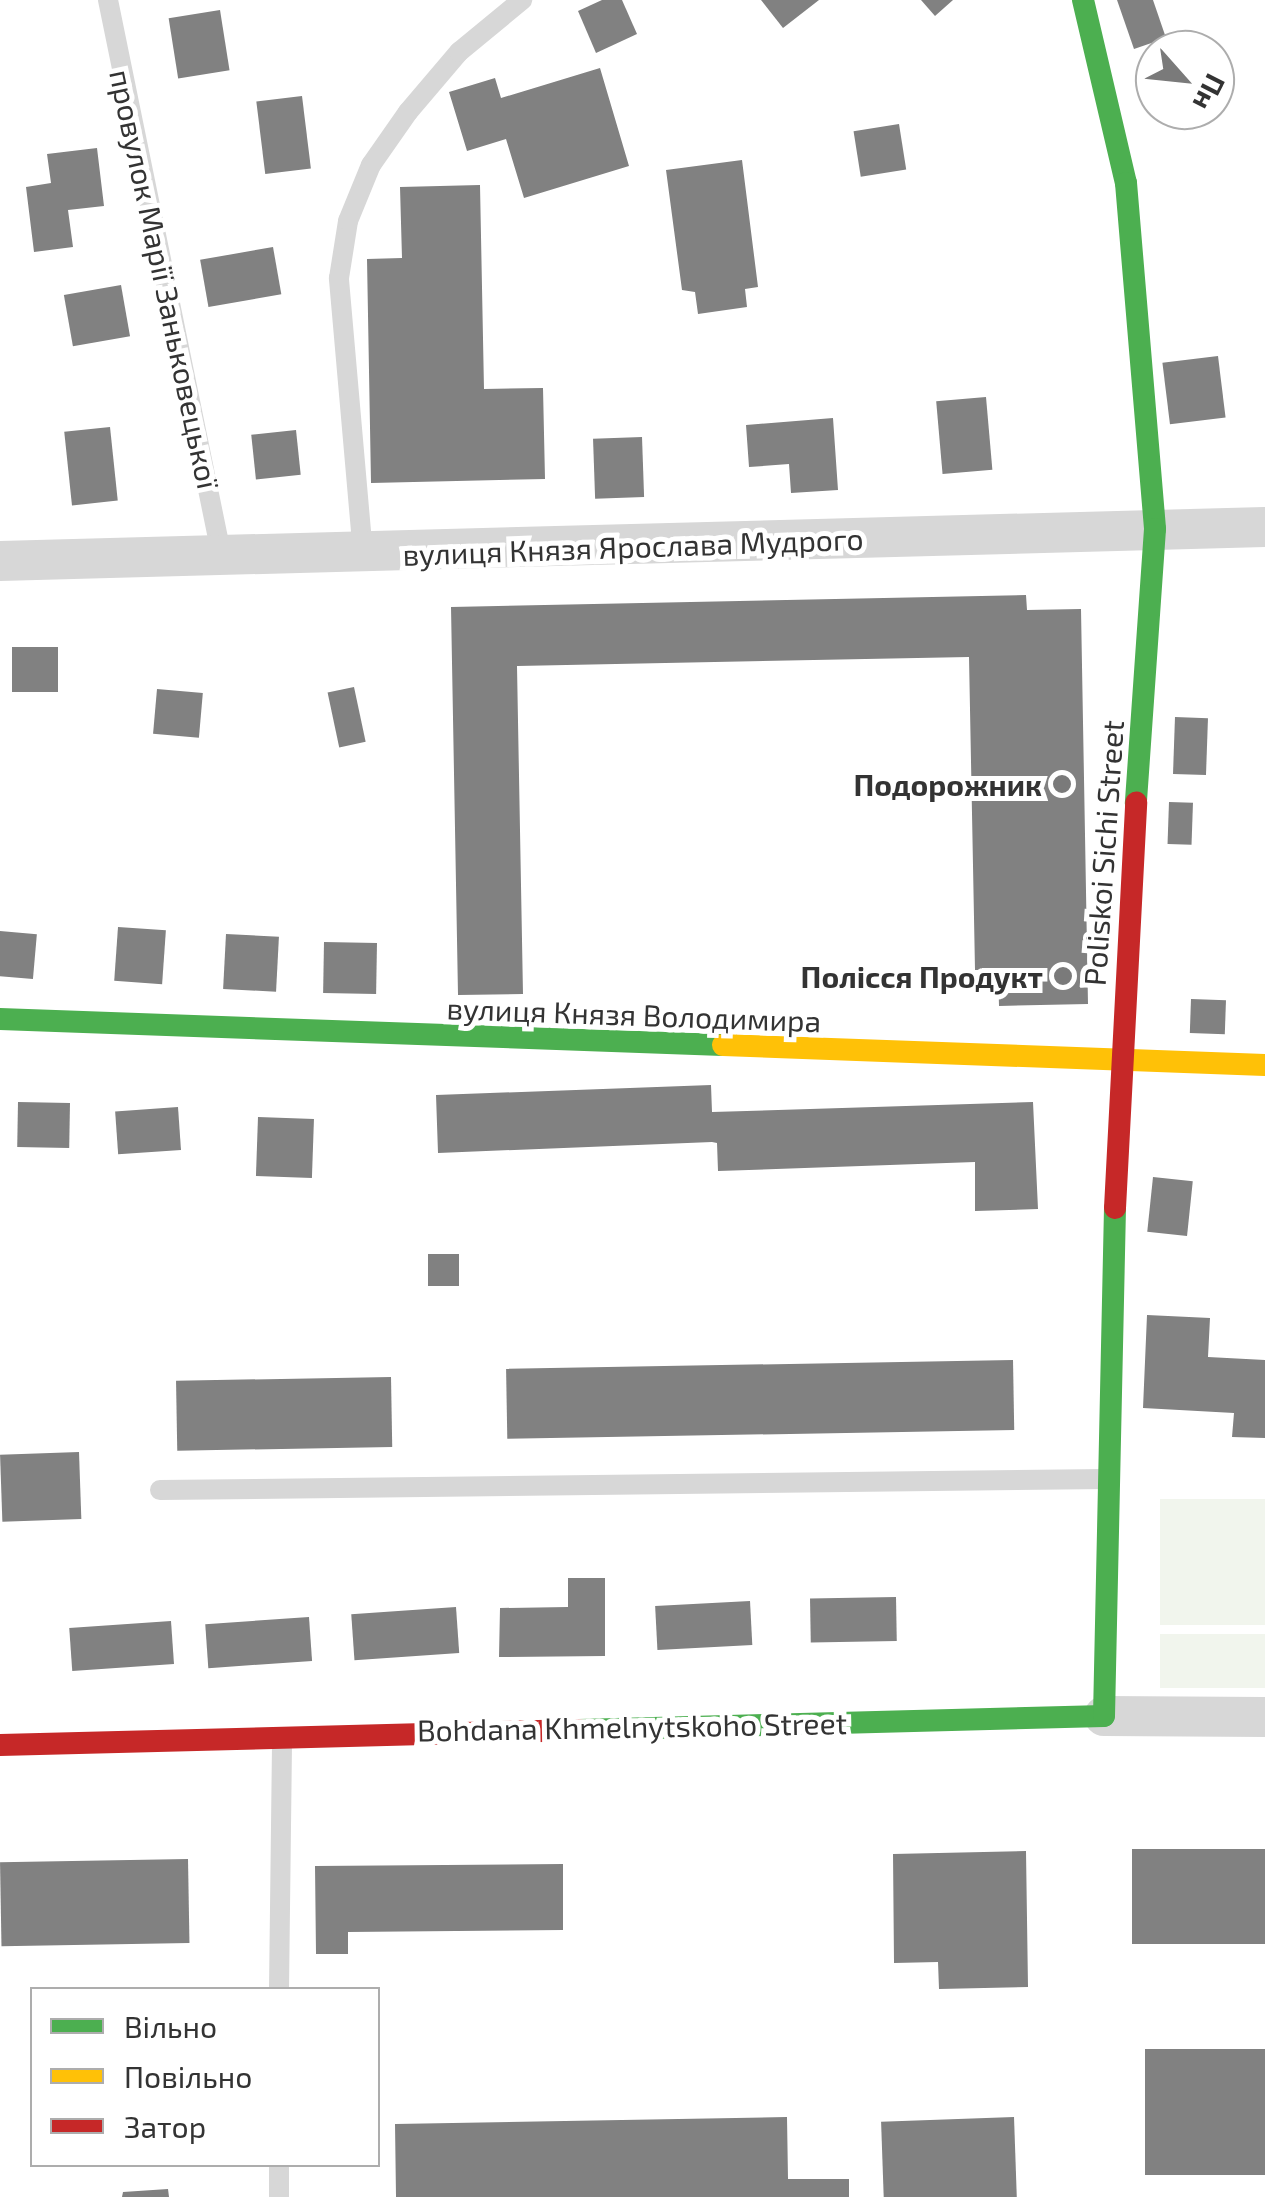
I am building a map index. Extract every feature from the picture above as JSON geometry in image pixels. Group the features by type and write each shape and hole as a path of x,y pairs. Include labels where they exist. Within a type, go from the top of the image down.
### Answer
{"street":[{"name":"Poliskoi Sichi Street","path":"1083,0 1126,183 1155,529 1118,1064 1104,1716"},
{"name":"вулиця Князя Ярослава Мудрого","path":"0,561 1265,527"},
{"name":"вулиця Князя Володимира","path":"0,1019 1118,1064 1265,1065"},
{"name":"Bohdana Khmelnytskoho Street","path":"0,1745 1104,1716 1265,1717"}],"lane":[{"name":"провулок Марії Заньковецької","path":"108,0 222,558"},
{"path":"363,554 339,278 348,220 370,165 408,112 459,52 522,0"},
{"path":"160,1490 1109,1479"},
{"path":"279,1987 282,1736"},
{"path":"279,2167 279,2197"}],"shaded area":[{"path":"1160,1499 1265,1499 1265,1625 1160,1625"},
{"path":"1160,1634 1265,1634 1265,1688 1160,1688"}],"building":[{"path":"602,0 622,0 637,34 596,53 578,11"},
{"path":"761,0 819,0 783,28"},
{"path":"921,0 953,0 935,16"},
{"path":"1117,0 1153,0 1163,30 1135,30 1134,49"},
{"path":"220,10 230,70 178,78 169,18"},
{"path":"600,68 629,166 524,198 506,139 467,151 449,92 495,78 501,98"},
{"path":"302,96 311,168 265,174 256,102"},
{"path":"899,124 906,169 861,177 854,131"},
{"path":"97,148 104,206 68,210 73,247 34,252 26,187 51,183 47,154"},
{"path":"742,160 758,287 745,289 747,307 698,314 695,292 682,290 666,170"},
{"path":"480,185 484,389 543,388 545,479 371,483 367,259 402,258 400,187"},
{"path":"273,247 281,294 208,307 200,260"},
{"path":"121,285 130,336 73,346 64,295"},
{"path":"1218,356 1226,418 1170,424 1162,363"},
{"path":"986,397 992,470 943,474 936,401"},
{"path":"833,418 838,490 791,493 789,464 749,467 746,425"},
{"path":"110,427 118,501 72,505 64,432"},
{"path":"296,430 301,475 256,479 251,435"},
{"path":"642,437 644,497 595,499 593,439"},
{"path":"1026,595 1027,610 1081,609 1088,1004 999,1006 998,970 975,970 969,657 517,666 523,994 458,995 451,607"},
{"path":"12,647 58,647 58,692 12,692"},
{"path":"354,687 366,742 339,747 328,693"},
{"path":"157,689 203,693 199,738 153,734"},
{"path":"1175,717 1208,718 1206,775 1173,774"},
{"path":"1169,802 1193,803 1192,845 1168,844"},
{"path":"118,927 166,930 162,984 114,981"},
{"path":"0,931 37,934 33,979 0,976"},
{"path":"226,934 279,937 276,992 223,989"},
{"path":"324,942 377,943 376,994 323,993"},
{"path":"1191,999 1226,1000 1225,1034 1190,1033"},
{"path":"711,1085 712,1112 1033,1102 1038,1209 975,1211 975,1162 718,1171 717,1143 712,1142 438,1153 436,1095"},
{"path":"18,1102 70,1103 69,1148 17,1147"},
{"path":"178,1107 181,1150 118,1154 115,1111"},
{"path":"258,1117 314,1119 312,1178 256,1176"},
{"path":"1153,1177 1193,1181 1187,1236 1147,1232"},
{"path":"428,1254 459,1254 459,1286 428,1286"},
{"path":"1147,1315 1210,1318 1208,1357 1265,1360 1265,1438 1232,1437 1234,1413 1143,1408"},
{"path":"1013,1360 1014,1430 507,1439 506,1369"},
{"path":"391,1377 392,1447 177,1451 176,1381"},
{"path":"79,1452 81,1519 2,1522 0,1455"},
{"path":"568,1578 605,1578 605,1656 499,1657 500,1608 568,1607"},
{"path":"896,1597 897,1641 811,1642 810,1599"},
{"path":"750,1601 752,1645 657,1650 655,1606"},
{"path":"456,1607 459,1653 354,1660 351,1614"},
{"path":"309,1617 312,1661 208,1668 205,1624"},
{"path":"171,1621 174,1664 72,1671 69,1628"},
{"path":"1132,1849 1265,1849 1265,1944 1132,1944"},
{"path":"1026,1851 1028,1987 939,1989 938,1962 894,1963 893,1854"},
{"path":"188,1859 189,1943 1,1946 0,1862"},
{"path":"563,1864 563,1930 348,1932 348,1954 316,1954 315,1866"},
{"path":"1145,2049 1265,2049 1265,2175 1145,2175"},
{"path":"787,2117 788,2179 849,2179 849,2197 396,2197 395,2124"},
{"path":"1014,2117 1017,2197 884,2197 881,2122"},
{"path":"168,2189 169,2197 122,2197 123,2192"}],"traffic: fast":[{"path":"1083,0 1126,183 1155,529 1136,803"},
{"path":"0,1019 723,1045"},
{"path":"579,1730 1104,1716 1115,1208"}],"traffic: slow":[{"path":"723,1045 1265,1065"}],"traffic: jam":[{"path":"1115,1208 1136,803"},
{"path":"0,1745 579,1730"}],"place":[{"name":"Подорожник","path":"1062,784"},
{"name":"Полісся Продукт","path":"1063,976"}]}
